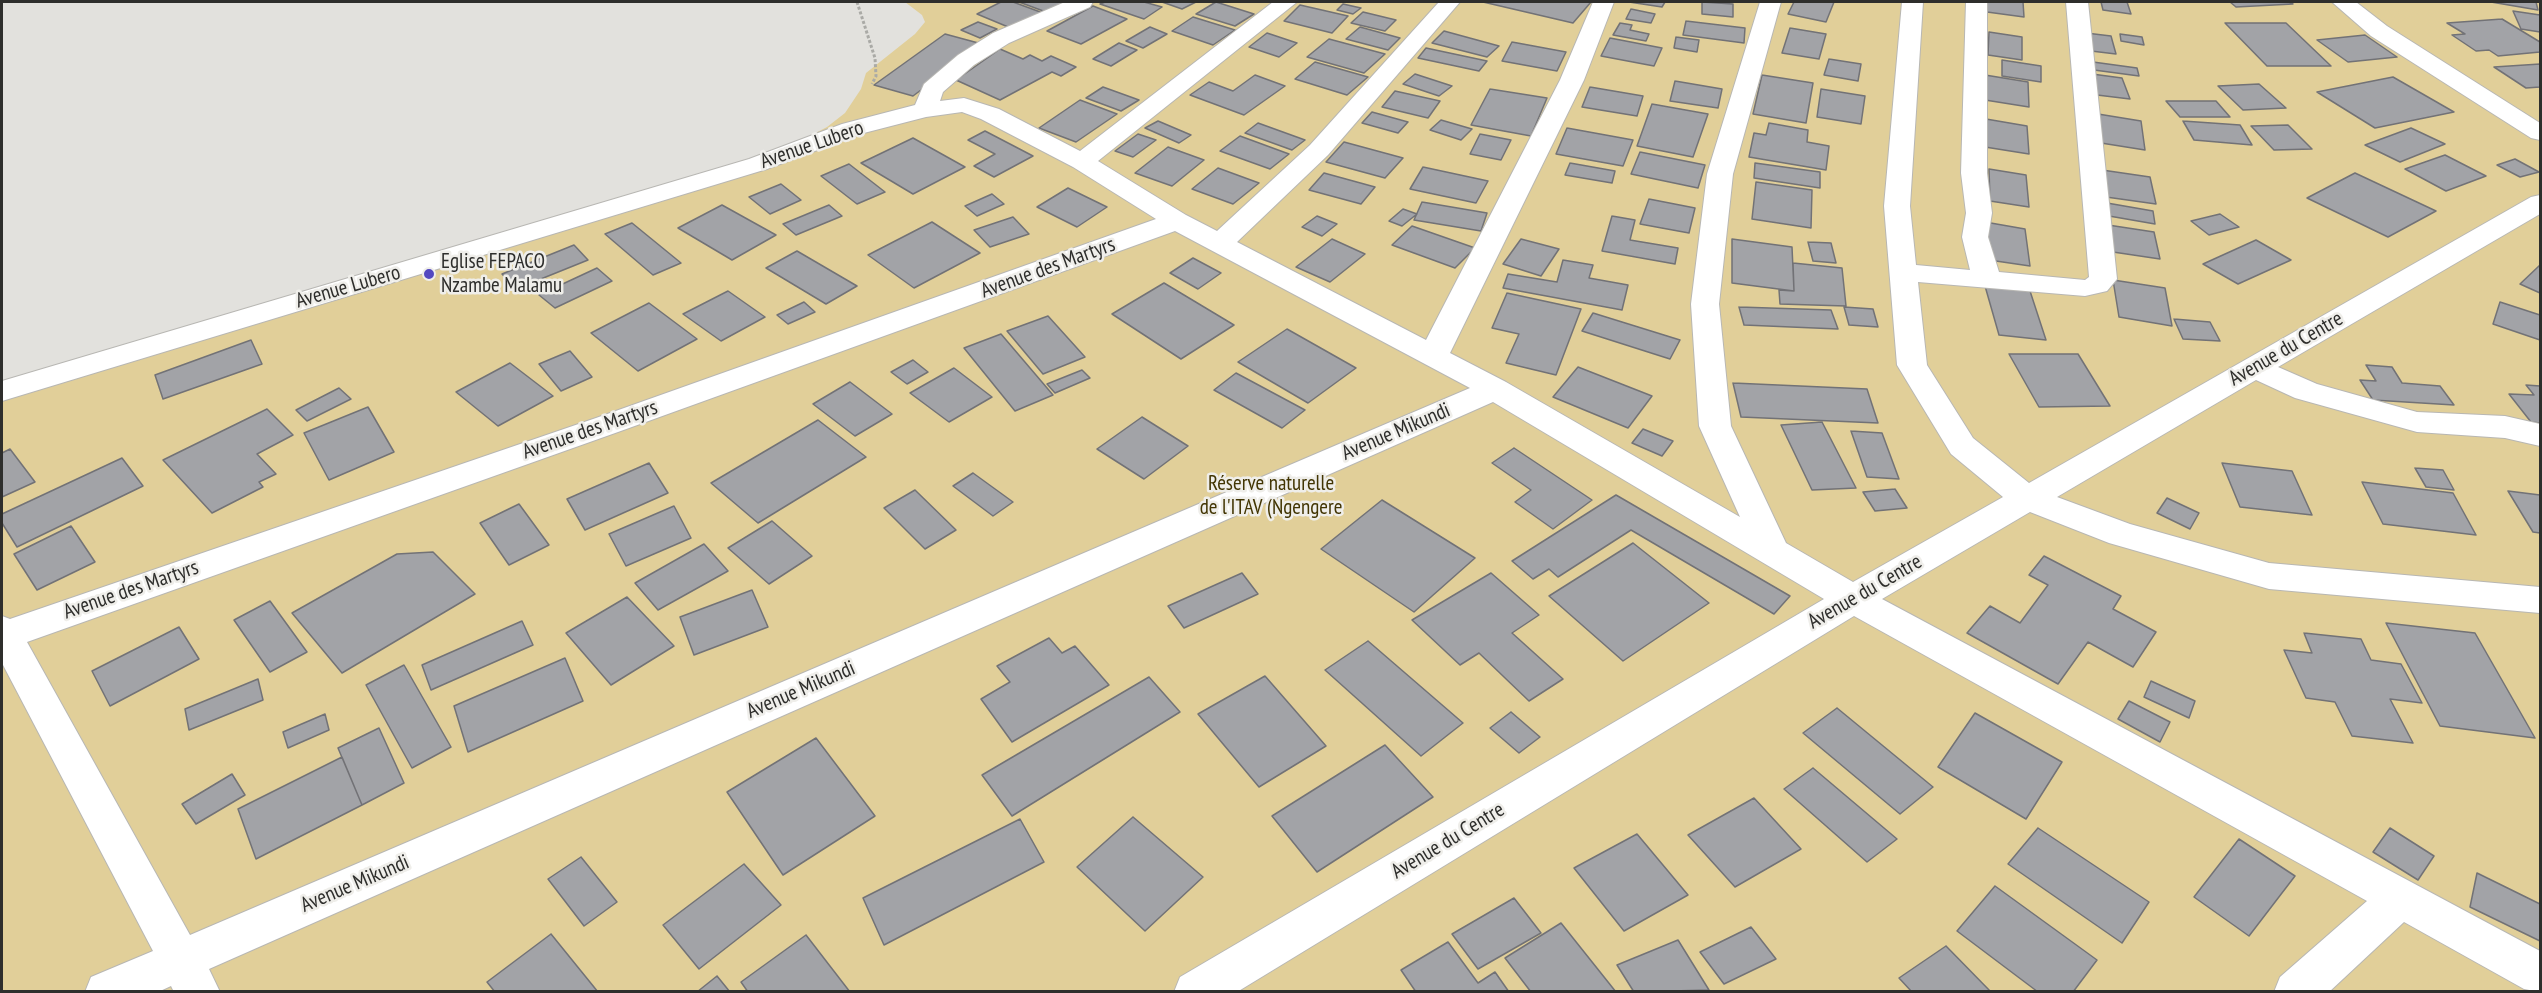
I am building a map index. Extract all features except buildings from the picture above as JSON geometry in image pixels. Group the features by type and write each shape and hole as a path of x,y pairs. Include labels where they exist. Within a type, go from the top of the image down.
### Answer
{"street":[{"path":"925,110 932,89 966,60 1001,38 1082,2"},
{"path":"1082,162 1286,2"},
{"path":"1220,244 1320,150 1450,2"},
{"path":"1433,356 1572,80 1605,2"},
{"path":"1772,2 1720,174 1705,304 1715,426 1773,553"},
{"path":"1912,2 1897,206 1912,365 1962,447 2026,498 2121,534 2269,576 2541,600"},
{"path":"1977,2 1974,173 1979,213 1975,237 1987,279"},
{"path":"1903,272 2085,288 2097,285 2103,279 2077,2"},
{"path":"2343,2 2379,31 2541,133"},
{"name":"Avenue Lubero","path":"2,391 735,171 851,129 925,110 964,105 990,114 1082,162 1177,221 1495,389 1853,599 2541,974"},
{"name":"Avenue du Centre","path":"1196,992 1853,599 2541,202"},
{"name":"Avenue des Martyrs","path":"3,633 618,421 1177,221"},
{"path":"2254,368 2306,391 2417,422 2505,428 2541,435"},
{"name":"Avenue Mikundi","path":"107,992 190,975 1495,389"},
{"path":"3,633 190,975"},
{"path":"2296,992 2402,897"}],"path":[{"path":"851,129 876,76 874,58 857,2"}],"green space":[{"name":"Réserve naturelle de l'ITAV (Ngengere","path":"905,2 2540,2 2540,991 2,992 2,384 145,343 756,157 800,141 827,127 845,113 861,89 866,73 915,34 925,22 922,15"}],"place":[{"name":"Eglise FEPACO Nzambe Malamu","path":"429,274"}]}
